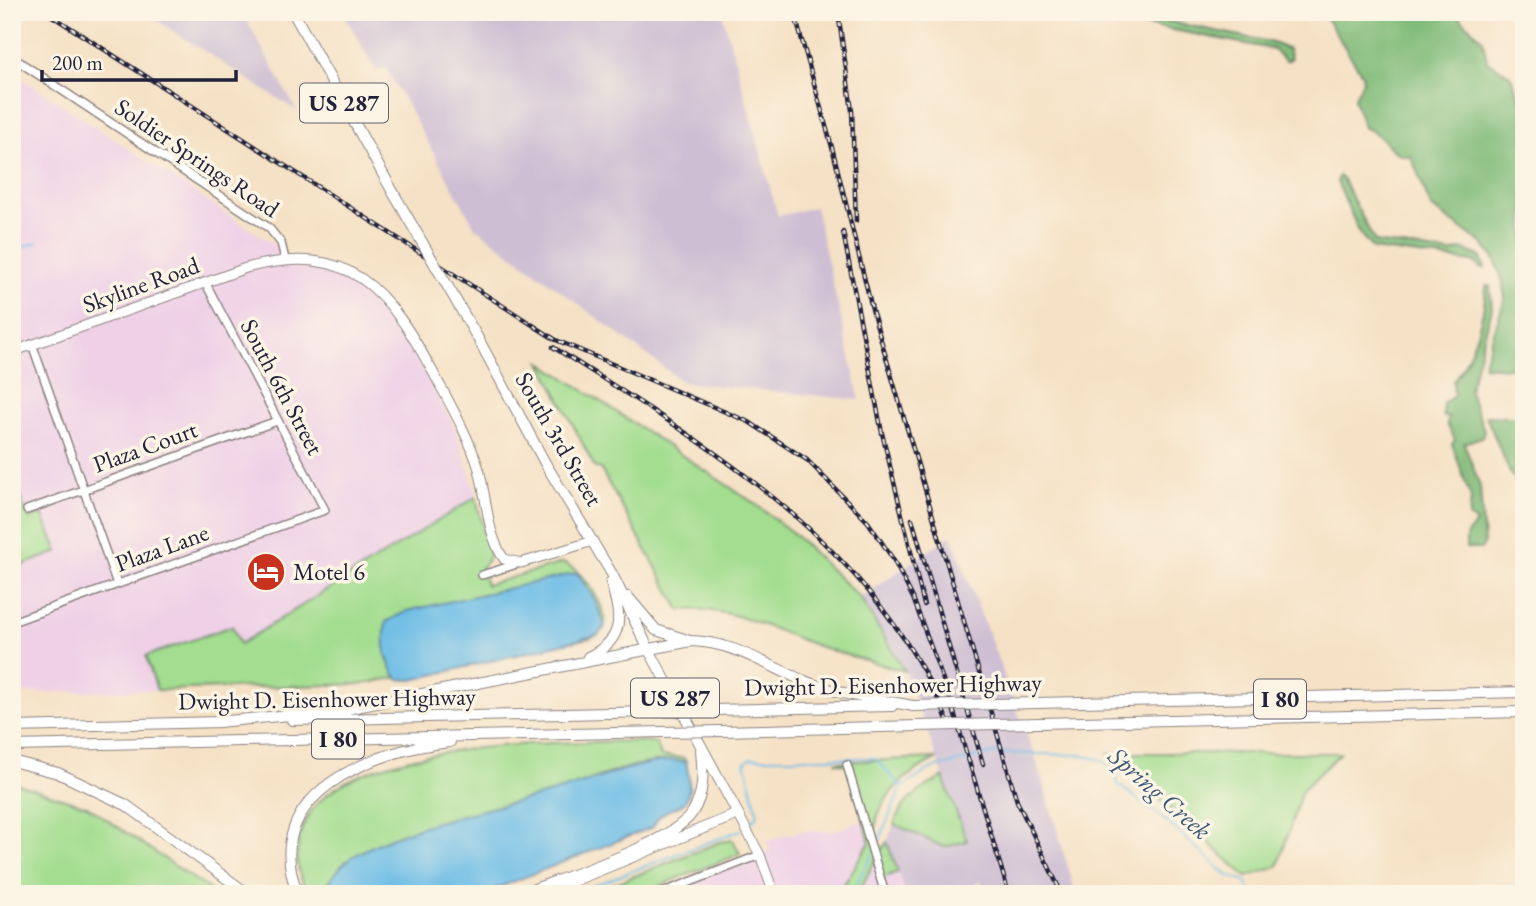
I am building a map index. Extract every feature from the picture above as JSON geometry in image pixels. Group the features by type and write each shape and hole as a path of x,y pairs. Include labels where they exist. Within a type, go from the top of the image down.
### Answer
{"highway":[{"name":"South 3rd Street","path":"293,12 607,565 649,650 738,814"},
{"path":"578,662 606,647 618,627 619,614 607,565"},
{"path":"618,585 656,630 691,641 723,644 802,680 844,694 913,706"},
{"path":"218,722 354,708 691,641"},
{"name":"Dwight D. Eisenhower Highway","path":"12,727 1524,692"},
{"name":"Dwight D. Eisenhower Highway","path":"12,746 1524,712"},
{"path":"298,894 288,851 300,812 315,793 339,777 396,753 431,744 539,734"},
{"path":"637,848 672,831 691,815 699,800 704,776 701,746"},
{"path":"12,761 58,773 126,805 248,894"},
{"path":"522,894 637,848 738,814"},
{"path":"541,894 738,814"}],"main road":[{"name":"Skyline Road","path":"12,352 246,268 285,259"},
{"path":"285,259 316,261 348,271 370,284 391,305 415,339 470,443 499,553 509,562 521,563 593,541"},
{"name":"South 3rd Street","path":"738,814 760,855 774,894"}],"street":[{"name":"Soldier Springs Road","path":"12,57 269,228 281,243 285,259"},
{"name":"South 6th Street","path":"205,282 325,510"},
{"path":"32,344 117,584"},
{"name":"Plaza Court","path":"27,510 277,421"},
{"name":"Plaza Lane","path":"12,622 325,510"},
{"path":"482,575 521,563"},
{"path":"847,765 885,894"},
{"path":"659,894 760,855"}],"shaded area":[{"path":"144,12 242,12 297,111"},
{"path":"343,12 722,12 778,216 815,207 860,400 683,382 475,227 386,68 376,71"},
{"path":"12,72 277,247 285,267 317,269 339,275 376,299 398,326 455,428 474,487 476,497 239,644 232,627 146,656 157,690 12,693 12,569 57,552 29,519 12,476"},
{"path":"951,535 1037,762 1076,894 985,894 981,881 957,894 906,894 887,842 894,824 944,847 967,841 902,663 860,598"},
{"path":"863,821 881,879 898,872 906,894 659,894 770,851 767,841 802,831 832,831"}],"green space":[{"path":"1100,12 1152,18 1270,42 1288,49 1291,59 1286,61 1272,49 1105,17"},
{"path":"1322,12 1454,12 1483,40 1487,61 1510,75 1524,107 1524,369 1483,366 1505,298 1495,260 1483,244 1431,207 1411,156 1398,153 1377,134 1364,128 1354,99 1363,81 1362,74"},
{"path":"1339,176 1375,242 1451,253 1462,249 1480,256 1485,268 1480,268 1474,262 1373,249 1360,234 1337,182"},
{"path":"1486,286 1490,286 1492,309 1469,391 1484,430 1482,437 1464,443 1480,486 1484,544 1481,549 1466,548 1466,536 1476,523 1469,517 1471,498 1452,444 1455,440 1447,424 1449,418 1443,416 1443,403 1454,396 1453,381 1466,361 1476,336"},
{"path":"541,362 754,503 794,534 860,598 905,671 821,647 734,615 698,609 680,610 600,468 595,468"},
{"path":"1486,416 1524,418 1524,486 1511,475"},
{"path":"12,476 29,519 42,514 58,552 12,569"},
{"path":"476,497 489,554 488,560 481,568 486,585 562,563 578,572 593,590 603,612 604,629 590,638 364,684 157,690 146,656 232,626 240,644"},
{"path":"646,741 656,743 661,756 684,758 686,762 639,765 562,790 401,834 347,860 320,894 309,894 301,878 297,855 302,829 322,799 357,776 403,761 455,751 510,745"},
{"path":"1108,753 1340,753 1302,790 1278,866 1247,877"},
{"path":"937,758 898,785 880,809 875,838 878,855 887,842 898,872 881,879 875,860 858,894 838,894 870,842 847,765 835,762"},
{"path":"943,777 967,841 944,847 894,824 907,801"},
{"path":"12,782 87,806 216,894 12,894"},
{"path":"733,840 740,854 656,887 658,894 589,894 720,842"}],"water":[{"path":"577,573 595,600 605,625 598,635 412,680 398,679 387,659 386,622 407,611"},
{"path":"670,760 686,762 688,794 679,806 658,818 653,827 482,894 320,894 347,860 401,834 628,769"}],"waterway":[{"path":"12,251 37,242"},
{"name":"Spring Creek","path":"875,851 901,788 930,769 994,753 1079,755 1102,760 1118,775 1117,784 1157,813 1228,876 1246,881 1251,894"},
{"path":"748,825 758,815 745,762 751,758 876,759 901,787"},
{"path":"572,894 741,830"},
{"name":"Spring Creek","path":"851,894 872,855"}],"railway":[{"path":"46,12 556,340 749,422 807,460 868,522 893,559 913,598 950,699 1009,894"},
{"path":"794,12 833,151 873,313 1017,801 1062,894"},
{"path":"838,12 852,111 856,221"},
{"path":"843,232 882,433 924,605"},
{"path":"553,347 728,463 783,506 834,553 880,605 919,663 950,727"},
{"path":"912,519 983,764"}],"place":[{"name":"Motel 6","path":"266,572"}]}
